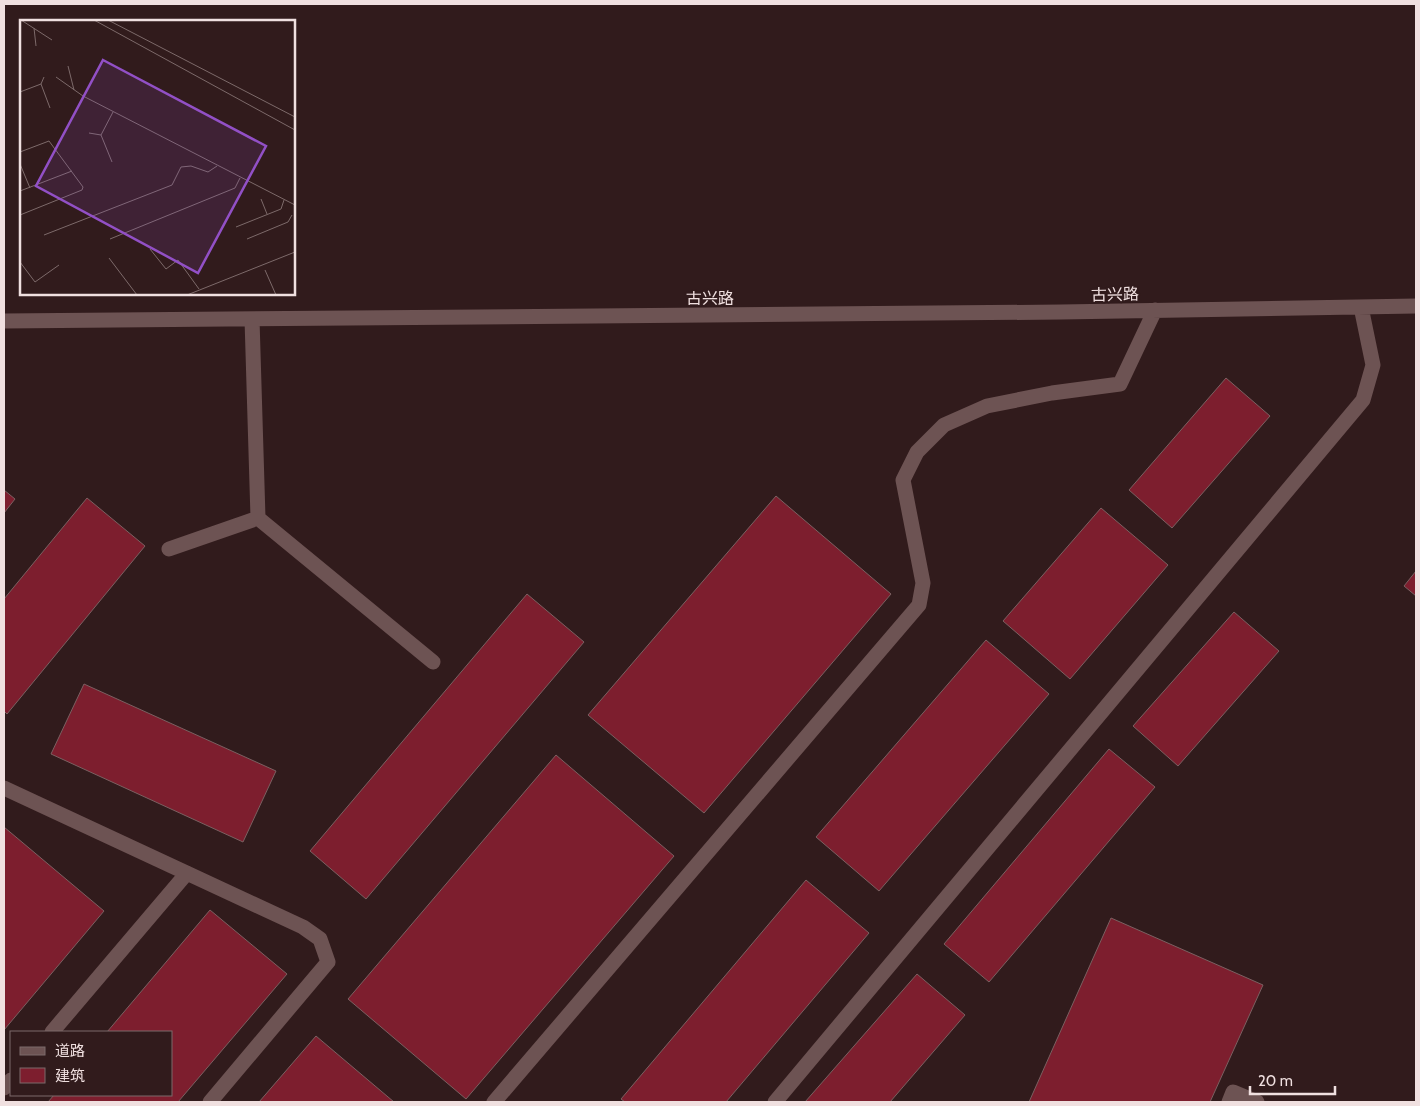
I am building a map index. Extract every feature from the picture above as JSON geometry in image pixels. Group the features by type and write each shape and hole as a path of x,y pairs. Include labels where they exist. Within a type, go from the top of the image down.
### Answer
{"street":[{"name":"古兴路","path":"4,321 1416,306"},
{"path":"775,1102 1363,400 1373,365 1361,307"},
{"path":"494,1102 919,605 923,583 903,480 917,452 944,425 987,406 1052,393 1120,384 1155,310"},
{"path":"252,319 258,518 433,662"},
{"path":"169,549 258,518"},
{"path":"4,788 303,927 320,940 328,962 210,1102"},
{"path":"53,1031 188,873"},
{"path":"1229,1102 1233,1092 1257,1102"}],"building":[{"path":"1226,378 1270,416 1172,528 1129,490"},
{"path":"4,490 15,499 4,513"},
{"path":"776,496 891,594 704,813 588,715"},
{"path":"87,498 145,546 7,714 4,711 4,599"},
{"path":"1101,508 1168,565 1070,679 1003,621"},
{"path":"1416,571 1416,596 1404,586"},
{"path":"527,594 584,642 366,899 310,851"},
{"path":"1234,612 1279,651 1178,766 1133,726"},
{"path":"986,640 1049,694 879,891 816,837"},
{"path":"84,684 276,771 243,842 51,754"},
{"path":"1109,749 1155,787 989,982 944,944"},
{"path":"556,755 674,856 466,1099 348,999"},
{"path":"4,827 104,911 4,1030"},
{"path":"806,880 869,933 726,1102 625,1102 621,1099"},
{"path":"210,910 287,974 178,1102 48,1102 53,1096 172,1096 172,1031 108,1031"},
{"path":"1111,918 1263,985 1210,1102 1029,1102"},
{"path":"917,974 965,1015 890,1102 805,1102"},
{"path":"316,1036 394,1102 259,1102"}]}
